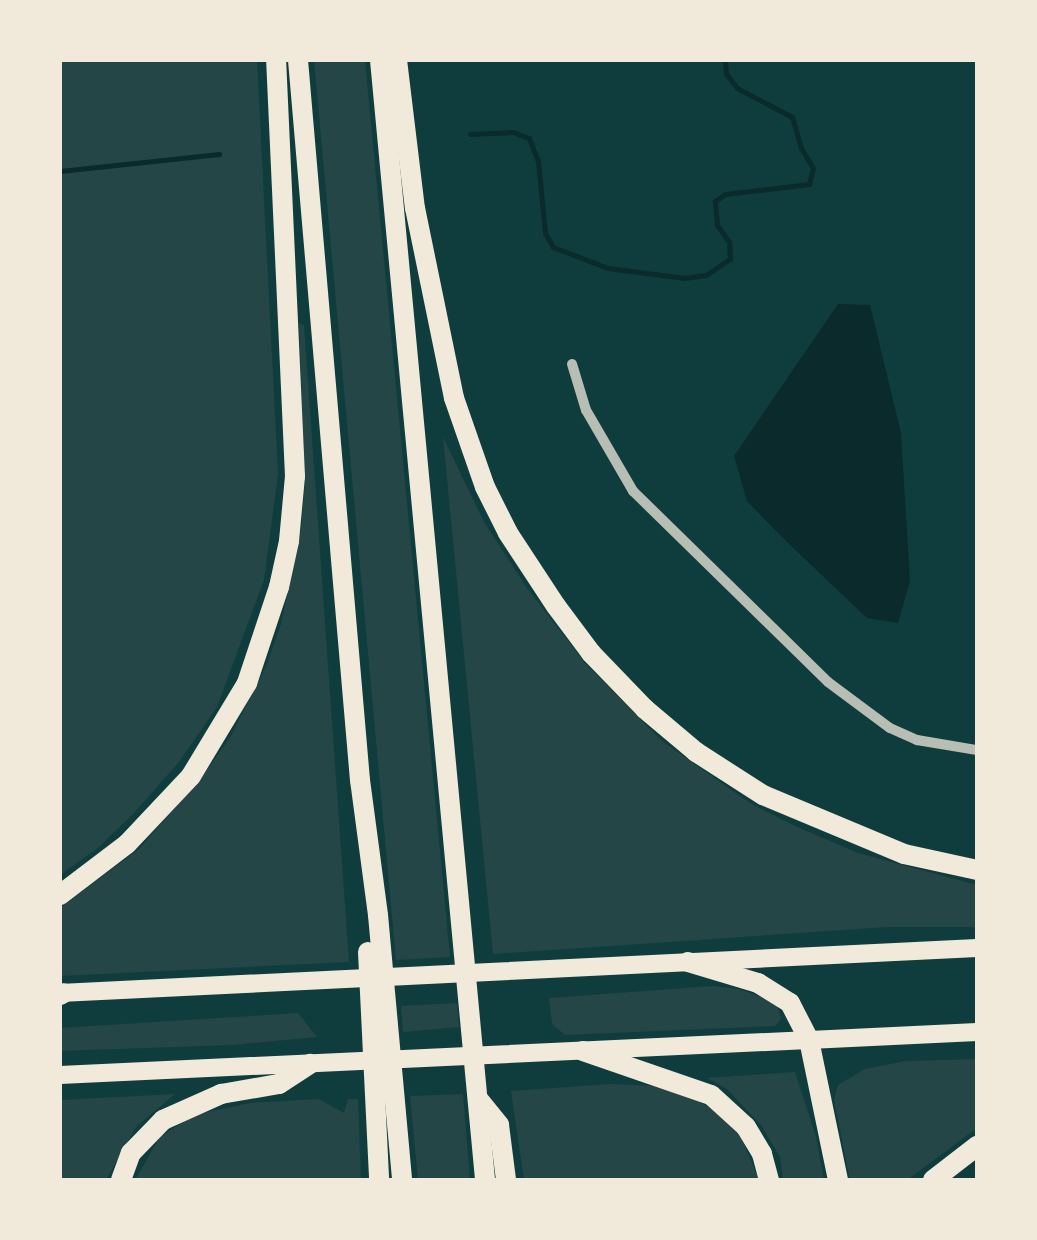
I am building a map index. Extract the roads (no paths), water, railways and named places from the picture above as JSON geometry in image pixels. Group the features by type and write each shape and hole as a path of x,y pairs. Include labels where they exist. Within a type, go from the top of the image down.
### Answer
{"highway":[{"path":"60,895 117,853 190,776 247,683 280,587 290,541 294,476 276,60"},
{"path":"298,60 360,780 379,1180"},
{"path":"380,60 485,1180"},
{"path":"397,60 414,208 454,398 484,487 556,606 591,653 645,709 696,752 750,788 852,835 904,854 977,870"},
{"path":"360,780 378,915 402,1180"},
{"path":"688,962 772,988 790,1003 808,1040 838,1180"},
{"path":"582,1052 711,1095 746,1127 762,1154 769,1180"},
{"path":"121,1180 131,1153 162,1120 221,1094 279,1084 318,1064"},
{"path":"478,1099 499,1126 506,1180"},
{"path":"933,1180 977,1146"}],"main road":[{"path":"61,994 977,948"},
{"path":"60,1076 977,1032"}],"street":[{"path":"572,364 586,410 633,491 828,682 890,728 917,740 977,750"}],"waterway":[{"path":"470,134 513,132 529,138 538,161 545,233 553,247 608,268 684,278 706,275 730,259 729,242 717,225 715,201 725,194 809,184 813,168 801,148 792,117 737,88 726,74 725,60"},
{"path":"60,171 219,154"}]}
